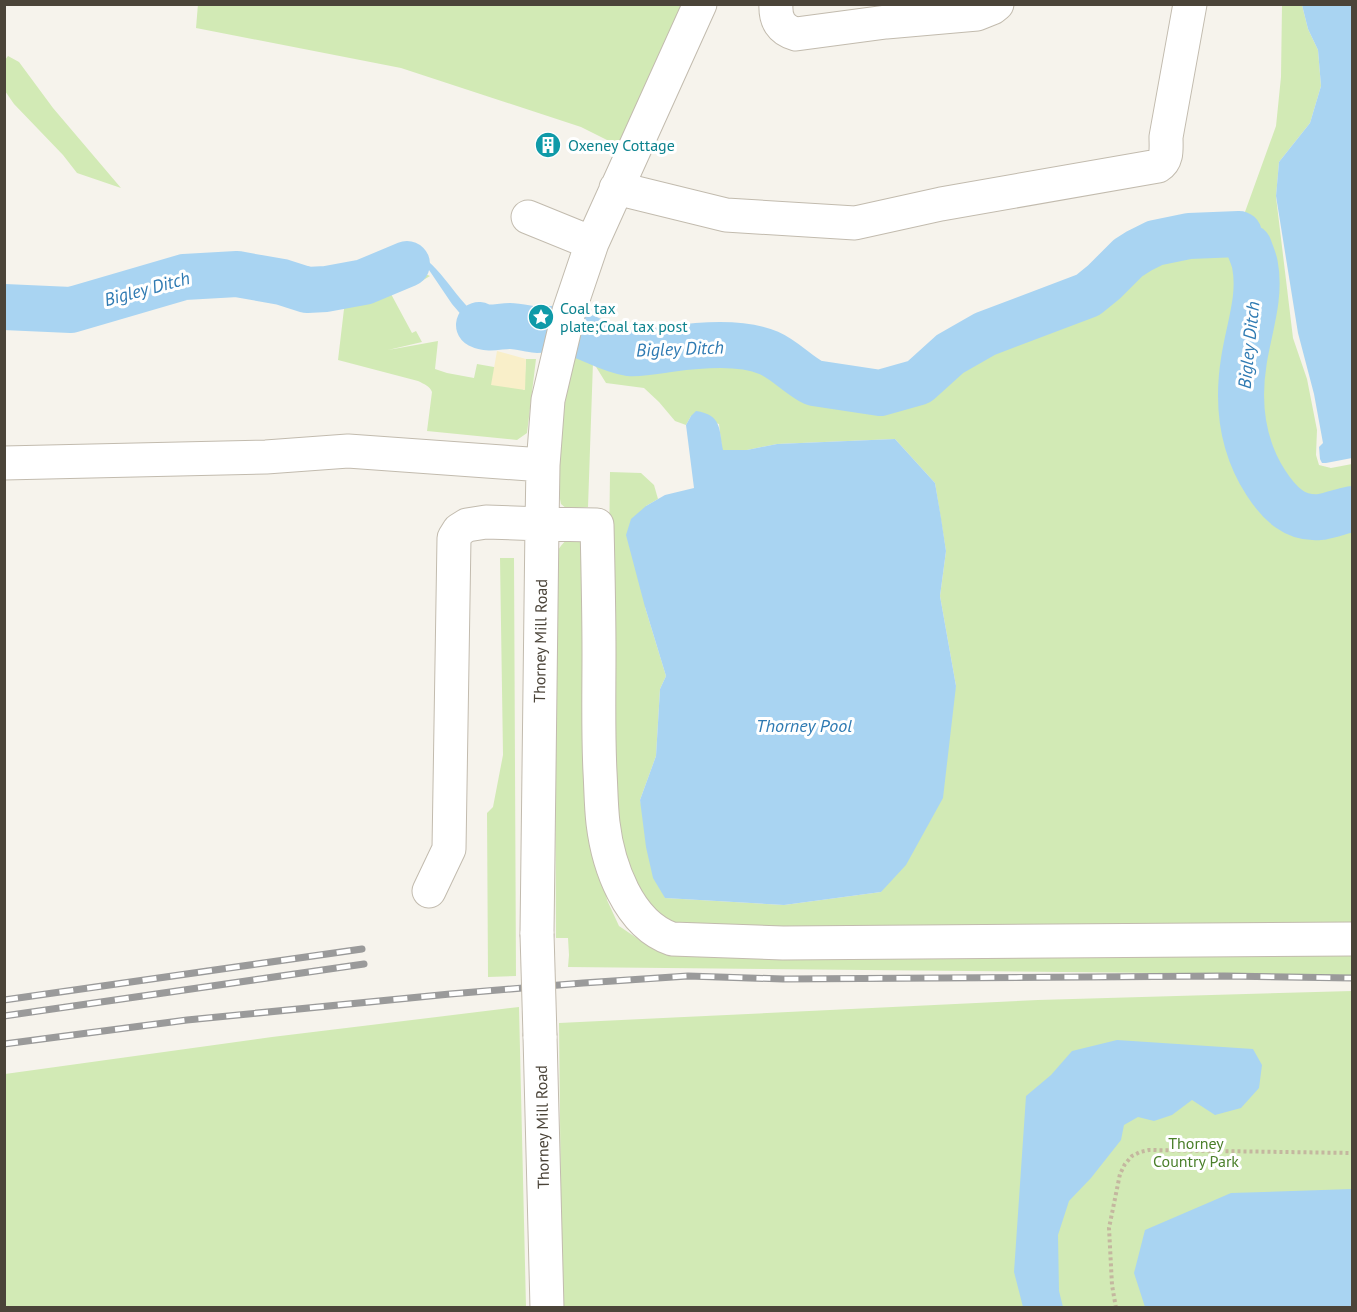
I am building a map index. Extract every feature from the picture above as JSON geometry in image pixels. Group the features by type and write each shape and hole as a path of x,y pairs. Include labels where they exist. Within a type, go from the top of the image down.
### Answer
{"street":[{"name":"Thorney Mill Road","path":"547,1308 537,934 543,465 548,400 569,311 592,243 700,4"},
{"path":"776,4 779,25 787,32 796,34 891,13 977,14 997,4"},
{"path":"616,188 726,215 855,223 941,204 1158,166 1163,163 1166,156 1166,137 1190,4"},
{"path":"528,217 592,243"},
{"path":"4,463 266,457 348,451 543,465"},
{"path":"429,891 449,849 454,538 459,530 467,525 486,522 597,525 598,734 603,824 617,880 638,915 661,935 672,939 783,943 1353,939"}],"path":[{"path":"1116,1308 1112,1285 1109,1228 1120,1174 1132,1156 1149,1150 1353,1153"}],"green space":[{"path":"198,4 692,5 629,151 581,127 401,68 196,28"},
{"path":"1282,5 1302,5 1308,29 1318,50 1321,86 1310,123 1279,162 1276,197 1293,338 1307,379 1317,430 1316,455 1319,465 1331,468 1352,464 1352,497 1339,505 1295,504 1280,488 1262,458 1245,401 1263,285 1259,257 1241,223 1276,126 1281,77"},
{"path":"8,56 19,62 53,108 121,188 77,173 14,104 5,91 5,60"},
{"path":"1236,238 1246,249 1251,265 1251,292 1237,374 1238,426 1247,457 1270,500 1285,513 1303,523 1325,523 1352,514 1352,929 673,936 640,897 618,832 609,551 610,472 641,473 654,485 658,499 646,506 645,607 666,676 660,689 656,756 640,800 665,898 784,905 881,892 956,686 940,596 946,551 935,483 895,439 777,444 747,450 722,450 719,424 691,416 686,425 675,421 644,388 606,383 593,362 588,507 567,509 561,504 558,489 560,444 568,378 576,342 631,361 665,354 715,350 753,355 775,362 804,384 827,393 860,382 886,385 929,374 948,358 953,364 991,340 1084,303 1093,298 1118,275 1174,245 1195,243 1217,245"},
{"path":"413,268 430,276 415,285 412,282 391,294 412,333 416,331 422,342 388,350 438,341 435,369 474,378 477,364 494,367 524,390 526,359 536,359 527,433 517,440 427,431 432,392 428,387 418,381 338,360 346,292 362,293 384,284 389,277"},
{"path":"573,536 585,543 597,843 607,900 619,926 656,951 1352,945 1352,975 568,967 568,938 556,938 554,558 561,546"},
{"path":"500,558 514,558 516,976 488,977 487,813 493,807 503,755"},
{"name":"Thorney Country Park","path":"1352,991 1352,1307 562,1307 559,1023 1038,1000"},
{"path":"519,1007 526,1307 5,1307 5,1074 272,1037"}],"sand":[{"path":"497,351 526,359 525,390 491,385"}],"water":[{"path":"1302,5 1352,5 1352,458 1326,463 1322,463 1320,459 1319,447 1323,443 1314,394 1298,333 1276,196 1279,162 1310,123 1321,86 1318,50 1308,29"},
{"path":"424,258 465,304 482,319 494,323 515,321 531,324 543,323 539,338 518,333 495,332 472,326 452,304 429,270 421,268 413,268 389,277 379,288 362,293 346,292 347,280 410,260"},
{"name":"Thorney Pool","path":"696,411 711,416 718,424 723,450 747,450 777,444 895,439 935,483 946,551 940,596 956,686 943,798 906,865 881,892 784,905 665,898 653,878 646,847 640,800 656,756 660,689 666,676 626,535 631,519 646,506 665,495 694,488 686,425"},
{"path":"1117,1040 1253,1049 1262,1065 1259,1088 1241,1108 1215,1115 1192,1100 1172,1115 1154,1121 1138,1117 1124,1125 1121,1140 1091,1178 1069,1201 1058,1235 1059,1291 1063,1307 1023,1307 1014,1272 1026,1096 1051,1075 1072,1051"},
{"path":"1352,1189 1352,1307 1145,1307 1134,1273 1145,1230 1231,1193"}],"waterway":[{"path":"1239,234 1249,247"},
{"name":"Bigley Ditch","path":"479,325 490,328 513,326 537,330 560,329 629,353 707,345 733,345 758,349 775,356 814,383 880,393 919,382 950,354 985,334 1088,295 1128,258 1155,243 1189,236 1239,234"},
{"name":"Bigley Ditch","path":"1249,247 1255,265 1257,289 1244,360 1241,392 1243,424 1251,454 1271,490 1282,503 1296,513 1303,516 1321,517 1352,509"},
{"name":"Bigley Ditch","path":"4,307 71,310 184,277 237,274 282,282 307,290 326,289 364,282 407,264"}],"railway":[{"path":"4,1000 362,949"},
{"path":"4,1016 364,964"},
{"path":"4,1044 187,1020 450,994 688,976 783,979 1224,976 1352,978"}],"place":[{"name":"Oxeney Cottage","path":"548,145"},
{"name":"Coal tax plate;Coal tax post","path":"541,317"}]}
